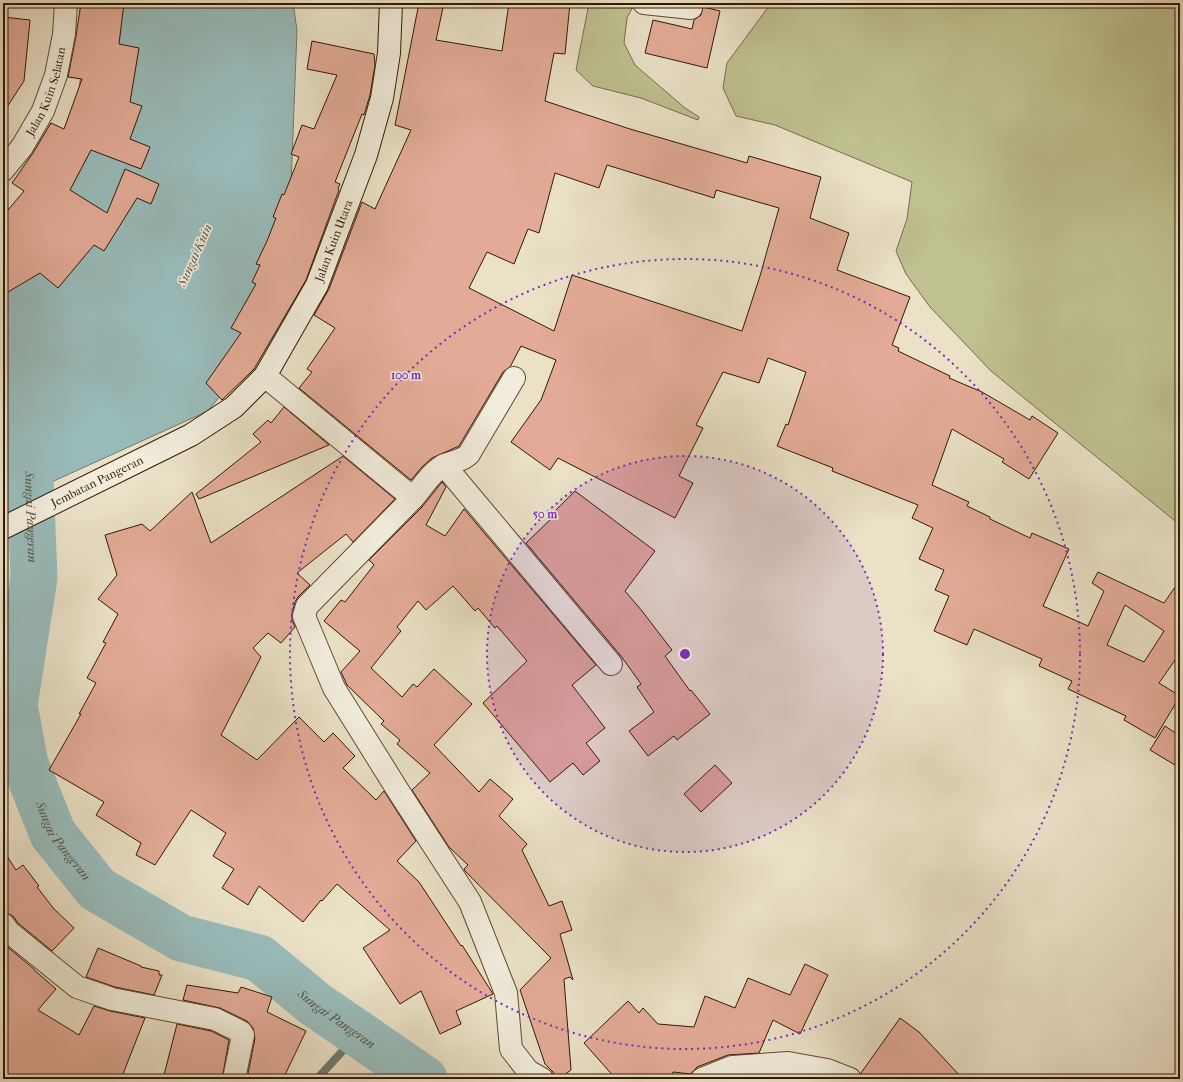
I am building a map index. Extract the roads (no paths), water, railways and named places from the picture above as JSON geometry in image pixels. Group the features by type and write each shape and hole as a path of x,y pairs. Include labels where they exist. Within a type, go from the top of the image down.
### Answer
{"street":[{"name":"Jalan Kuin Selatan","path":"3,170 22,147 43,111 56,75 64,34 66,3"},
{"name":"Jalan Kuin Utara","path":"191,435 234,407 264,376 317,284 366,155 382,98 389,53 391,3"},
{"path":"644,3 691,8"},
{"path":"264,376 413,498"},
{"path":"514,378 468,454 459,461 444,465 437,469 413,498 307,606 304,616 334,688 470,902 506,993 511,1049 528,1071 542,1079"},
{"name":"Jembatan Pangeran","path":"3,528 191,435"},
{"path":"444,465 611,664"},
{"path":"3,924 9,932 77,987 112,999 215,1019 241,1032 243,1035 234,1079"},
{"path":"702,1079 732,1067 788,1063 827,1070 850,1079"}],"water":[{"name":"Sungai Kuin","path":"80,3 293,3 297,30 286,314 208,411 3,504 3,249 75,137 80,81"}],"waterway":[{"name":"Sungai Pangeran","path":"28,427 34,578 14,705 25,764 53,834 97,889 181,938 259,958 315,1004 424,1079"},
{"path":"317,1079 358,1034"}]}
